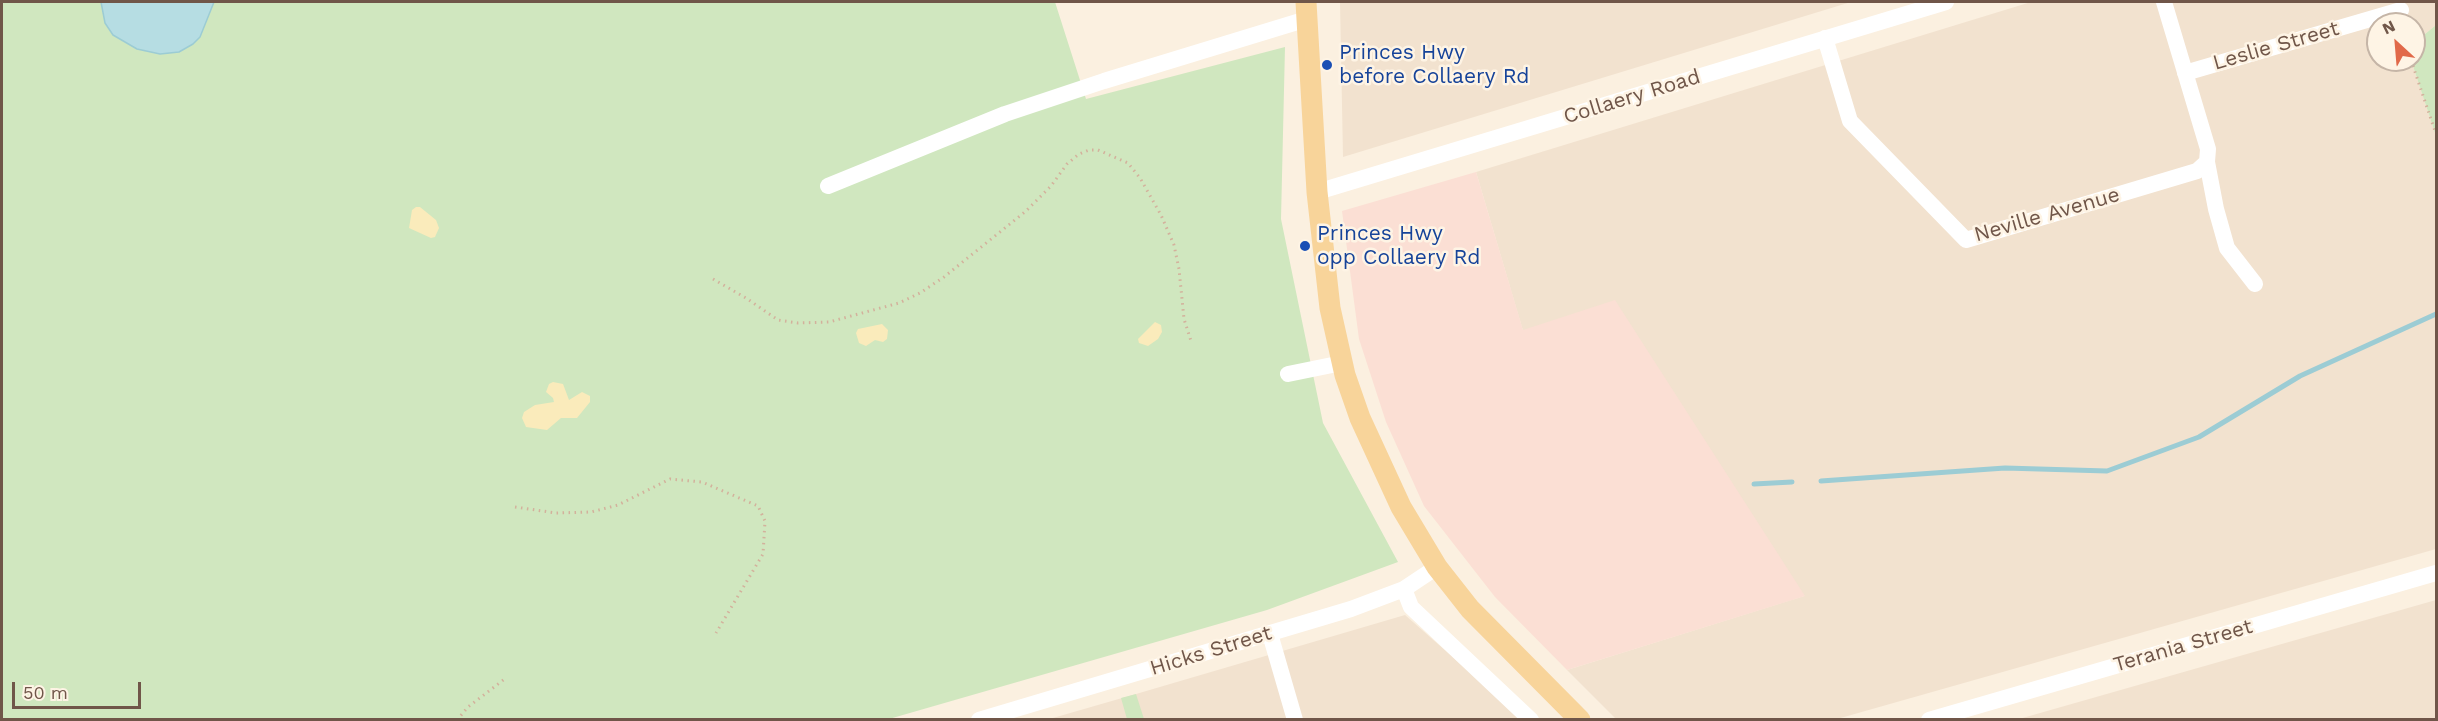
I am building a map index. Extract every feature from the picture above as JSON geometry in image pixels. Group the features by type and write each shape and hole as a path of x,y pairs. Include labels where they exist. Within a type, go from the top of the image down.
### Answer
{"main road":[{"path":"1307,10 1317,192 1330,308 1342,363 1360,418 1401,507 1437,567 1470,609 1580,720"}],"street":[{"name":"Collaery Road","path":"1317,192 1946,2"},
{"path":"2164,2 2208,149 2207,162 2216,209 2227,248 2255,284"},
{"path":"828,186 1005,114 1307,10"},
{"name":"Leslie Street","path":"2185,73 2401,10"},
{"name":"Neville Avenue","path":"1825,38 1851,121 1966,240 2196,171 2207,162"},
{"path":"1288,374 1342,363"},
{"name":"Hicks Street","path":"979,720 1351,609 1404,589 1437,567"},
{"name":"Terania Street","path":"1929,720 2436,573"},
{"path":"1404,589 1411,607 1531,720"},
{"path":"1270,634 1295,720"}],"path":[{"path":"2415,72 2436,134"},
{"path":"713,279 778,320 798,323 829,322 899,303 920,293 944,277 1026,211 1051,186 1067,164 1079,154 1089,150 1098,150 1128,163 1140,178 1161,215 1174,244 1184,319 1191,341"},
{"path":"515,507 556,513 591,512 618,505 670,480 702,482 758,506 765,521 763,554 717,633"},
{"path":"457,720 468,706 506,678"}],"shaded area":[{"path":"1340,2 1851,2 1343,157"},
{"path":"2031,2 2436,2 2436,25 2426,33 2426,12 2366,12 2366,72 2415,72 2436,136 2436,549 1837,719 1616,719 1567,670 1804,596 1523,331 1476,172"},
{"path":"1476,172 1523,330 1615,300 1805,596 1567,670 1495,597 1424,506 1386,422 1359,339 1342,211"},
{"path":"2436,600 2436,719 2019,719"},
{"path":"1405,615 1523,719 1046,720 1136,694"}],"green space":[{"path":"2,2 1055,2 1086,99 1285,47 1281,219 1323,423 1398,562 1267,610 889,719 2,719"},
{"path":"2436,25 2436,136 2415,72 2426,72 2426,33"},
{"path":"1136,694 1144,719 1127,719 1121,698"}],"sand":[{"path":"420,207 436,220 439,228 435,237 431,238 409,228 412,210"},
{"path":"1155,322 1161,325 1162,332 1158,339 1148,346 1139,343 1138,339"},
{"path":"882,324 888,330 887,339 883,342 875,340 866,346 859,343 856,333 858,329"},
{"path":"553,382 563,384 569,400 582,392 590,396 590,402 577,418 561,418 547,430 526,427 522,418 524,412 535,405 554,402 546,392 549,384"}],"water":[{"path":"101,2 214,2 200,37 193,44 179,52 160,54 137,49 113,35 105,23"}],"waterway":[{"path":"1821,481 2005,468 2107,471 2199,437 2300,376 2436,314"},
{"path":"1754,484 1792,482"}],"place":[{"name":"Princes Hwy before Collaery Rd","path":"1327,65"},
{"name":"Princes Hwy opp Collaery Rd","path":"1305,246"}]}
